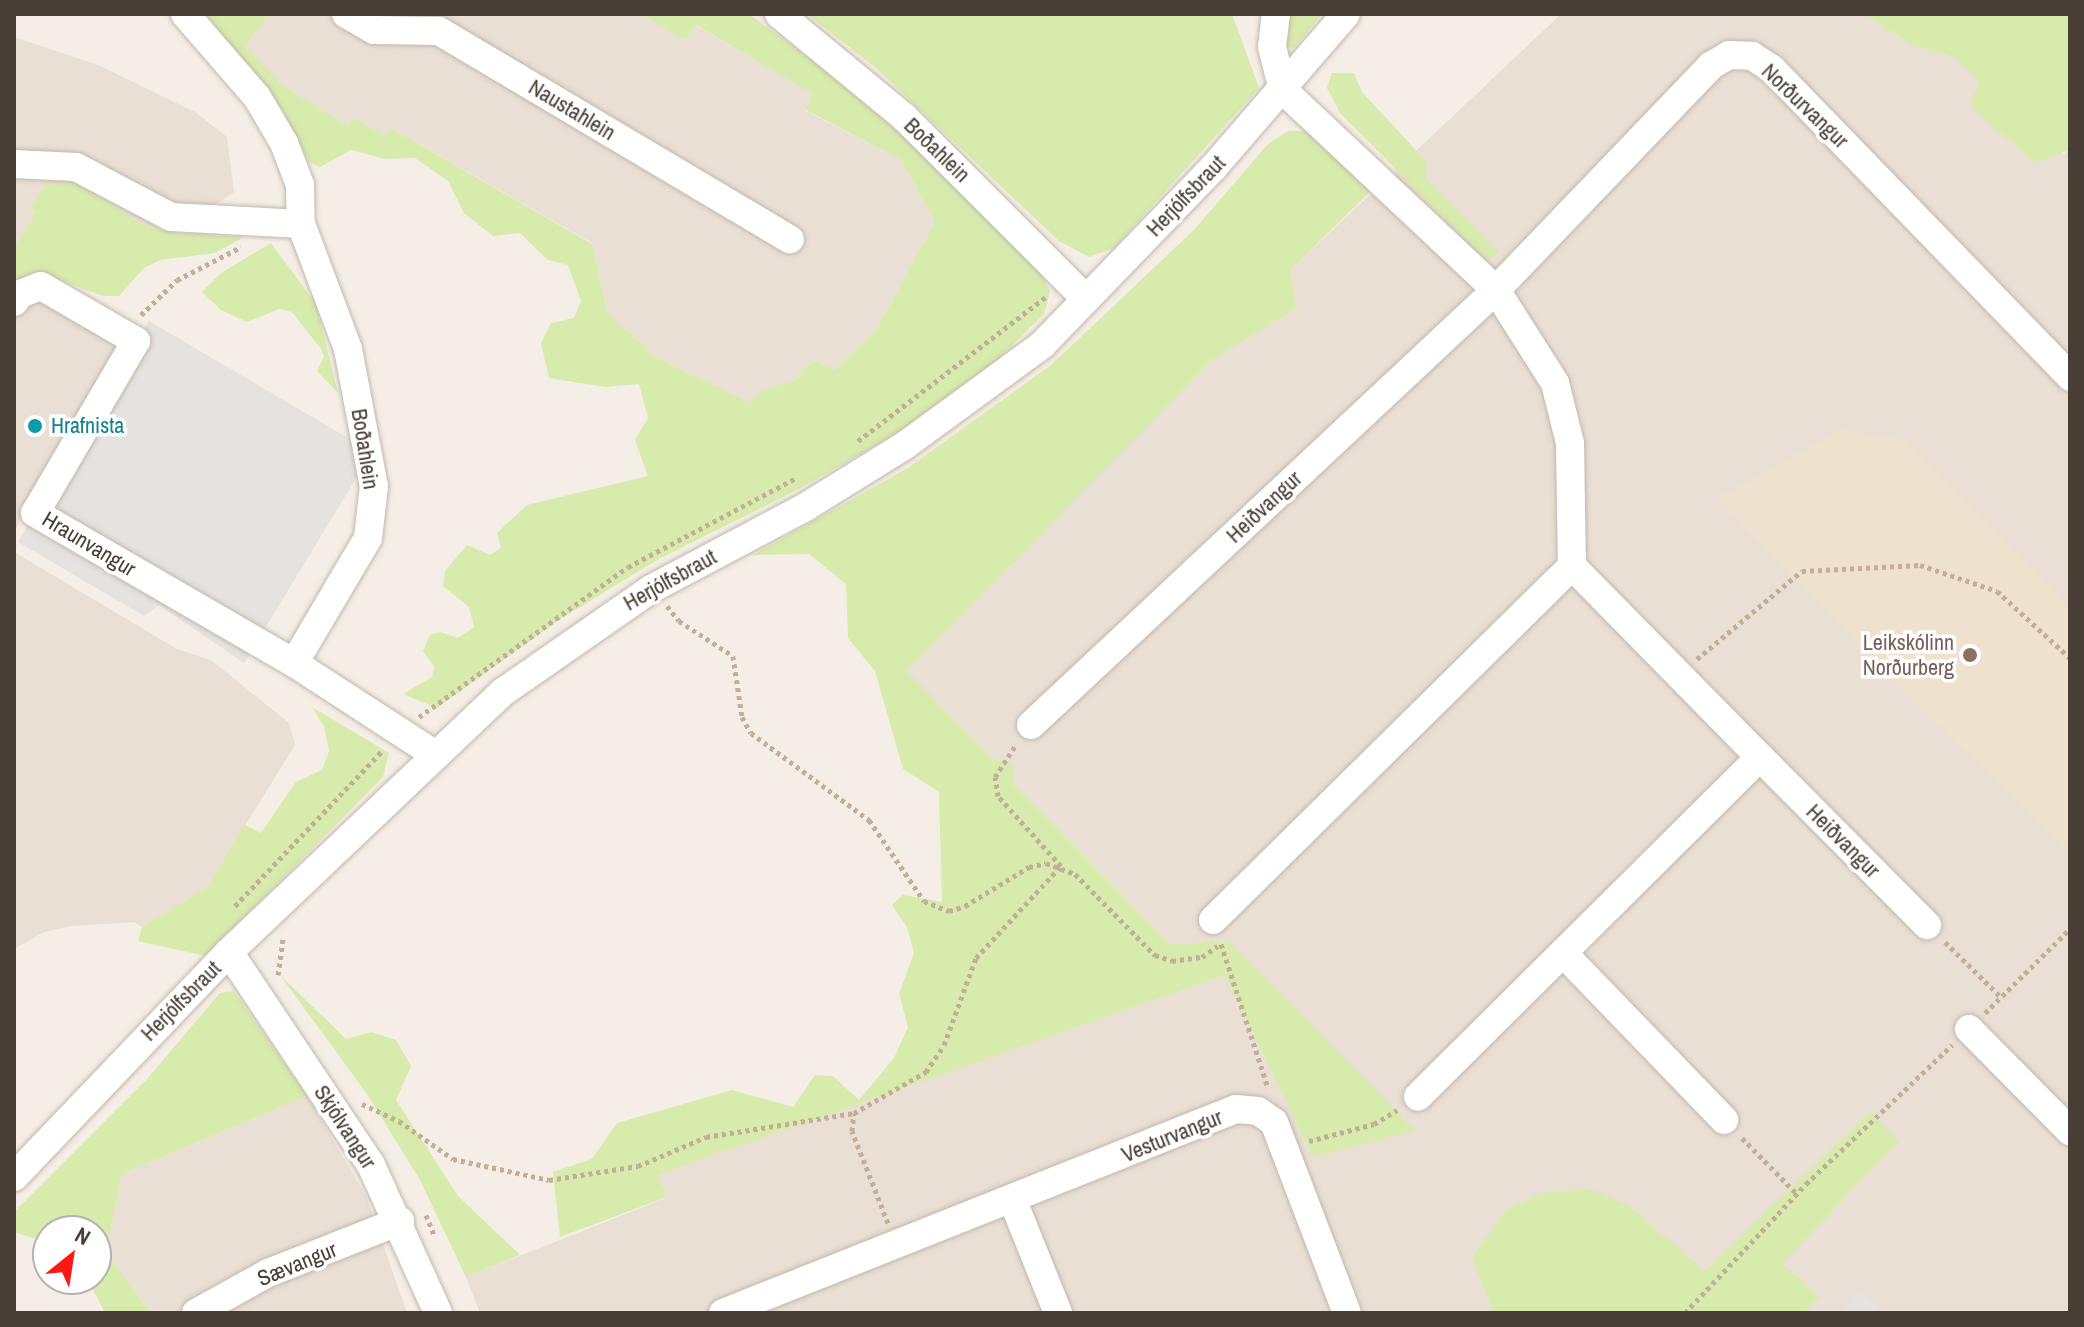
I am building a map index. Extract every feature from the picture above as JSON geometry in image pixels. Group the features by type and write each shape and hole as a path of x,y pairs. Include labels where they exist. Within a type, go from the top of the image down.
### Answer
{"street":[{"name":"Boðahlein","path":"185,14 257,97 284,143 300,185 301,224 348,349 373,498 368,538 294,663"},
{"name":"Naustahlein","path":"346,14 374,30 439,31 790,239"},
{"name":"Boðahlein","path":"779,14 871,87 1086,299"},
{"path":"1217,932 1572,566 1570,443 1555,383 1496,290 1283,90 1272,47 1276,14"},
{"name":"Herjólfsbraut","path":"14,1177 229,952 434,754 544,660 651,589 804,508 904,446 1042,345 1283,90 1346,14"},
{"name":"Norðurvangur","path":"1496,290 1712,65 1729,55 1752,56 1772,69 2070,377"},
{"path":"14,164 76,167 171,217 301,224"},
{"path":"14,302 20,294 41,286 125,334"},
{"name":"Heiðvangur","path":"1031,725 1496,290"},
{"name":"Hraunvangur","path":"125,334 136,341 35,513 294,663 434,754"},
{"name":"Heiðvangur","path":"1572,566 1927,925"},
{"path":"1418,1097 1760,757"},
{"name":"Skjólvangur","path":"229,952 344,1122 400,1221 438,1313"},
{"path":"1563,953 1724,1120"},
{"path":"1969,1029 2070,1131"},
{"name":"Vesturvangur","path":"723,1313 770,1305 897,1246 1236,1109 1258,1111 1279,1135"},
{"path":"1279,1135 1347,1313"},
{"path":"1013,1201 1058,1313"},
{"name":"Sævangur","path":"196,1313 268,1273 400,1221"}],"path":[{"path":"125,334 177,280 249,243 272,222"},
{"path":"849,447 1020,321 1065,278"},
{"path":"401,731 628,567 812,470"},
{"path":"1679,675 1802,571 1920,565 1997,591 2070,658"},
{"path":"651,589 679,621 733,656 742,717 751,733 869,820 924,901 949,911 1029,867 1061,866"},
{"path":"1031,725 995,777 998,796 1061,866 1155,955 1172,961 1202,957 1217,932"},
{"path":"362,1104 399,1121 453,1159 549,1180 638,1166 706,1137 854,1113 926,1072 944,1045 976,958 1061,866"},
{"path":"1927,925 2001,997"},
{"path":"1685,1313 1797,1194 2070,929"},
{"path":"1217,932 1266,1072 1279,1135 1374,1124 1418,1097"},
{"path":"854,1113 852,1131 897,1246"},
{"path":"1724,1120 1797,1194"}],"shaded area":[{"path":"269,14 641,14 685,40 695,25 814,94 806,111 901,160 935,222 876,330 835,370 814,360 794,381 768,388 749,402 657,358 608,314 592,243 391,128 386,136 354,118 348,126 282,85 244,46"},
{"path":"1561,14 1863,14 1912,45 1954,57 2063,154 2070,150 2070,1313 480,1313 466,1277 666,1198 656,1175 1225,975 1313,1157 1229,941 1172,945 1013,784 1013,766 991,757 906,671 1212,360 1297,308 1290,270"},
{"path":"14,37 98,65 195,112 227,137 234,192 174,233 142,224 78,184 30,209 36,212 14,248"},
{"name":"Hrafnista","path":"40,296 122,347 14,532 14,312"},
{"path":"149,321 372,452 244,663 159,605 144,616 18,542"},
{"name":"Leikskólinn Norðurberg","path":"1841,430 1906,440 2070,605 2070,853 1918,706 1718,498"},
{"path":"14,552 177,649 211,660 289,723 295,745 207,887 142,927 134,922 71,926 44,932 14,949"},
{"path":"307,1096 366,1196 407,1313 151,1313 112,1260 112,1223 122,1174"},
{"path":"1862,1291 1884,1313 1839,1313"}],"green space":[{"path":"206,14 269,14 245,46 282,85 348,126 354,118 386,136 391,128 592,244 608,314 657,358 749,402 768,388 794,381 814,360 835,370 876,330 935,222 901,160 806,110 813,94 696,25 685,40 641,14 749,14 859,94 1039,266 1050,292 1044,314 987,370 925,417 799,489 657,560 559,620 437,708 403,694 432,677 434,666 423,651 430,635 440,632 458,638 474,627 469,607 443,586 445,571 467,545 490,555 501,548 497,533 527,505 648,476 635,440 648,418 639,384 605,387 549,378 541,343 551,323 574,318 581,301 568,265 548,260 520,233 493,236 464,213 448,181 415,158 385,159 351,150 320,167 309,162 284,113"},
{"path":"807,14 1232,14 1259,88 1114,248 1089,257 1059,241 876,68"},
{"path":"1291,14 1322,14 1294,48 1284,47 1283,28"},
{"path":"1863,14 2070,14 2070,150 2034,163 1970,105 1980,81 1954,57 1912,45"},
{"path":"1332,73 1354,73 1362,92 1427,162 1425,177 1499,252 1490,258 1477,251 1340,113 1327,88"},
{"path":"1288,131 1311,131 1372,190 1290,270 1297,308 1212,360 907,671 991,757 1013,766 1013,784 1171,944 1229,941 1415,1131 1313,1157 1225,975 657,1175 667,1197 560,1237 553,1172 592,1159 617,1123 732,1090 793,1107 815,1075 833,1076 859,1100 894,1058 908,1027 899,994 914,953 907,927 892,905 903,895 942,902 939,792 903,769 875,671 848,638 846,584 809,554 753,555 908,468 1051,365 1194,230 1268,144"},
{"path":"47,183 78,184 142,224 174,233 244,237 215,253 160,260 144,268 119,296 103,296 56,279 14,291 14,248 36,212 30,208"},
{"path":"271,243 316,304 338,393 317,371 324,357 321,349 292,312 279,309 247,322 221,310 202,292 221,273"},
{"path":"312,707 389,753 383,777 206,956 138,941 142,927 207,887 245,825 261,833 296,782 322,770 329,751 324,726"},
{"path":"280,975 346,1039 371,1032 396,1040 411,1066 396,1100 458,1196 520,1255 466,1277 420,1180 367,1094"},
{"path":"234,991 307,1096 122,1174 112,1223 112,1215 32,1215 32,1238 14,1232 14,1212 147,1079 220,993"},
{"path":"1870,1112 1899,1142 1782,1263 1819,1297 1803,1313 1494,1313 1472,1258 1506,1210 1542,1193 1591,1189 1630,1207 1705,1271"},
{"path":"112,1260 151,1313 105,1313 96,1295 112,1295"}],"place":[{"name":"Hrafnista","path":"35,426"},
{"name":"Leikskólinn Norðurberg","path":"1970,655"}]}
